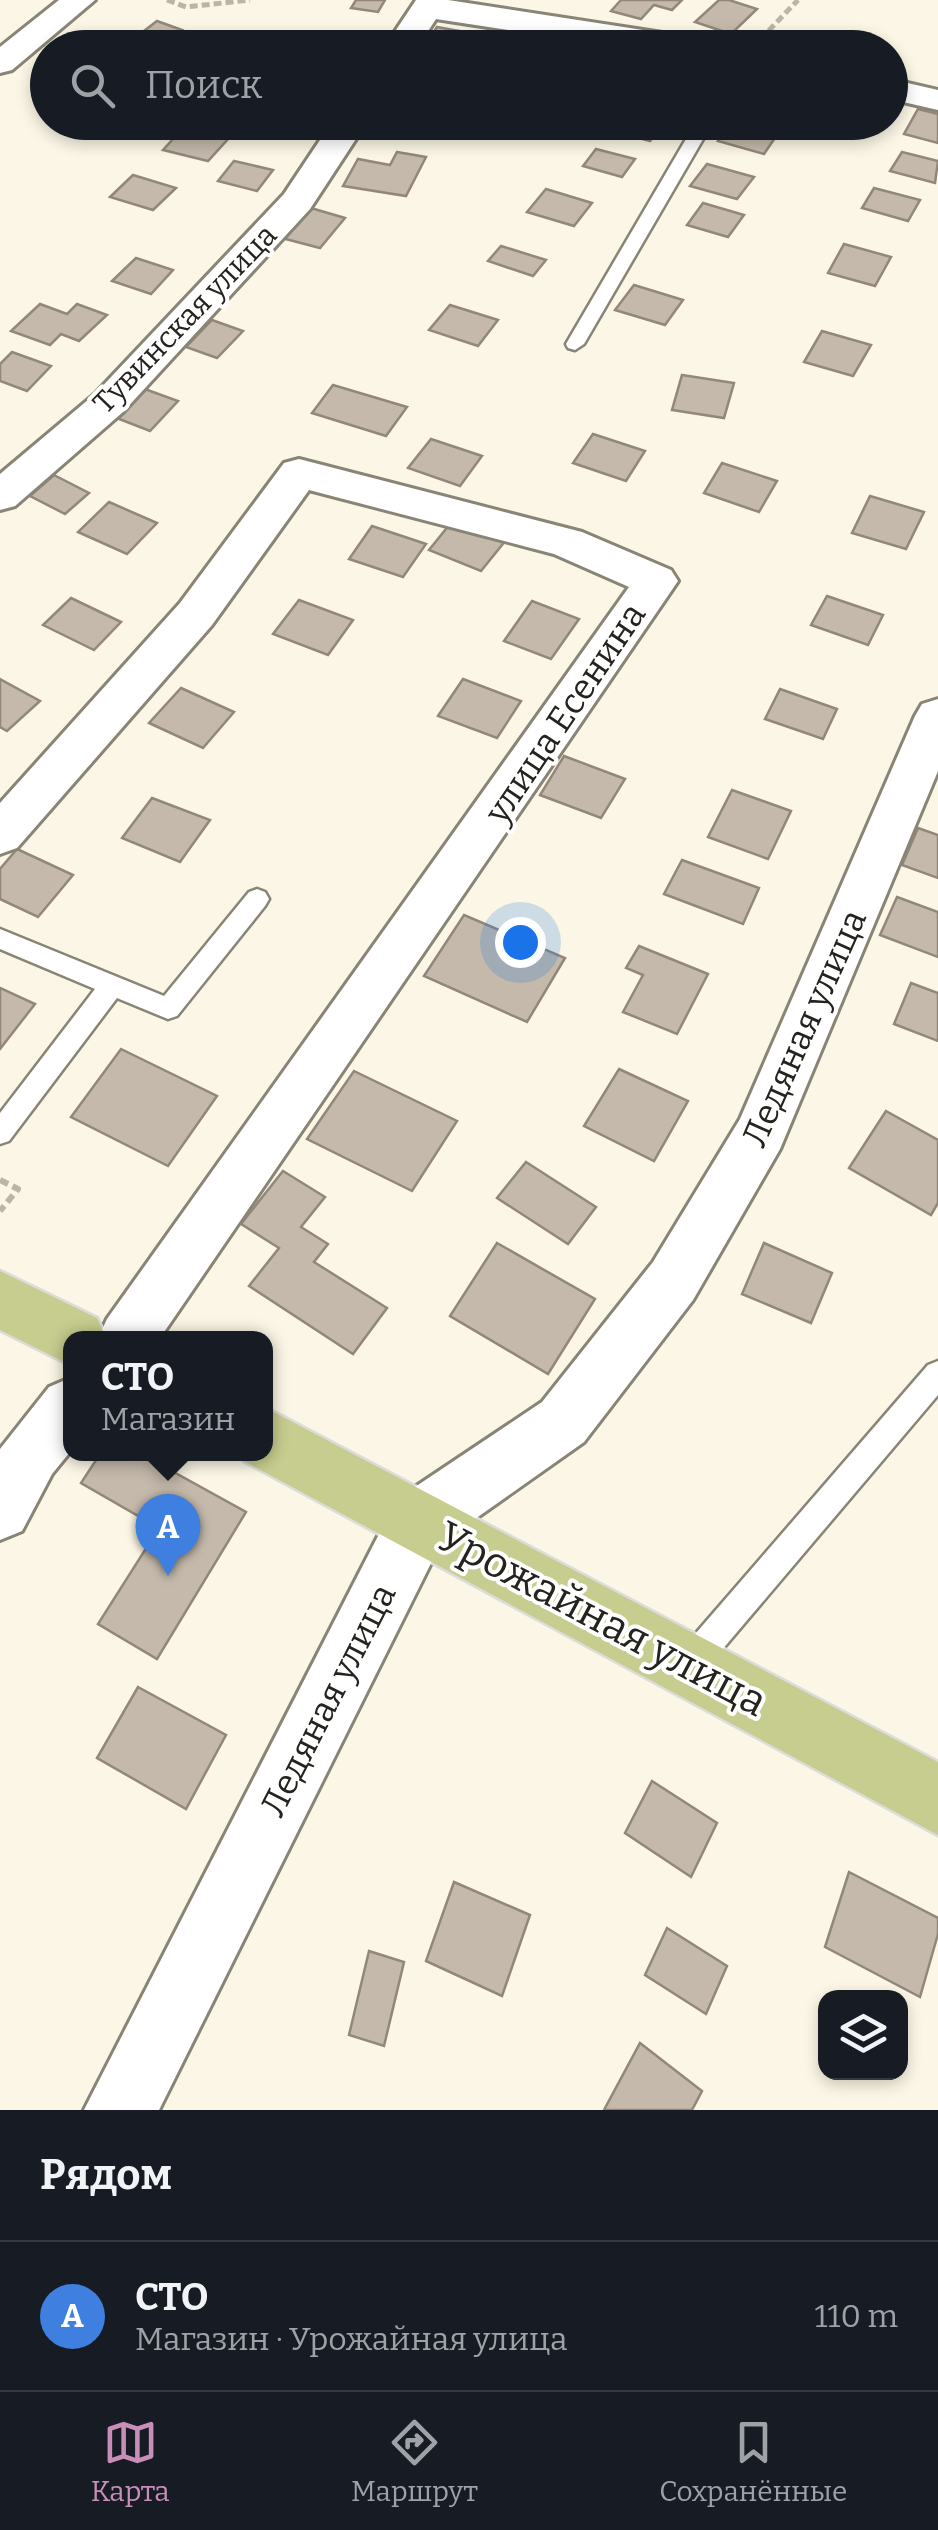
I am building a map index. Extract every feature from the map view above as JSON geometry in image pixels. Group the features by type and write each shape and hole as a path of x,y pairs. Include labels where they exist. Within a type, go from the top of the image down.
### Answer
{"main road":[{"path":"0,1299 63,1331"},
{"name":"Урожайная улица","path":"273,1443 938,1800"}],"street":[{"path":"42,30 79,0"},
{"path":"412,30 429,4 587,30"},
{"path":"0,64 30,40"},
{"path":"908,93 938,100"},
{"name":"Тувинская улица","path":"0,496 122,388 297,201 338,140"},
{"name":"улица Есенина","path":"0,835 196,614 299,473 567,543 656,582 132,1331"},
{"name":"Ледяная улица","path":"120,2110 419,1522 563,1422 673,1281 761,1132 938,716"},
{"path":"0,1509 32,1453 63,1416"}],"lane":[{"path":"575,344 694,140"},
{"path":"0,939 168,1009 256,899"},
{"path":"0,1133 112,986"},
{"path":"688,1666 938,1374"}],"path":[{"path":"167,0 186,7 250,0"},
{"path":"769,30 798,0"},
{"path":"0,1180 18,1189 0,1212"}],"building":[{"path":"356,0 385,0 378,12 351,8"},
{"path":"621,0 682,0 672,10 654,5 641,19 611,11"},
{"path":"719,0 757,9 735,30 719,30 695,22"},
{"path":"157,21 182,30 145,30"},
{"path":"918,109 938,114 938,143 908,135"},
{"path":"172,140 227,140 208,161 163,150"},
{"path":"719,140 774,140 764,154"},
{"path":"596,149 635,159 622,177 583,166"},
{"path":"397,152 426,157 406,196 343,186 358,159 390,165"},
{"path":"902,152 938,161 935,183 890,171"},
{"path":"234,161 273,170 257,191 218,181"},
{"path":"707,164 754,177 737,199 690,186"},
{"path":"133,175 176,188 153,210 110,197"},
{"path":"874,188 920,200 908,221 862,208"},
{"path":"546,189 592,203 574,226 527,212"},
{"path":"703,203 744,215 728,237 687,225"},
{"path":"304,206 345,218 320,248 278,237"},
{"path":"844,244 891,257 875,286 828,273"},
{"path":"501,246 546,260 533,276 488,261"},
{"path":"136,258 173,270 151,294 112,281"},
{"path":"634,285 683,300 665,325 615,310"},
{"path":"40,304 67,314 77,304 107,315 79,341 61,334 50,345 11,331"},
{"path":"450,305 498,320 478,346 429,330"},
{"path":"212,320 243,331 217,358 186,347"},
{"path":"822,331 871,345 853,376 804,362"},
{"path":"12,352 51,366 27,391 0,381 0,364"},
{"path":"682,375 734,383 724,418 672,410"},
{"path":"333,385 407,407 386,436 312,413"},
{"path":"142,388 178,401 150,431 114,417"},
{"path":"593,434 645,451 626,481 573,463"},
{"path":"431,439 482,456 460,486 408,468"},
{"path":"722,463 777,481 759,512 704,493"},
{"path":"54,475 89,493 65,514 30,496"},
{"path":"870,496 924,512 906,549 852,533"},
{"path":"109,502 157,523 127,554 78,532"},
{"path":"454,519 506,540 481,571 429,550"},
{"path":"372,526 426,544 403,577 349,559"},
{"path":"827,596 883,615 868,645 811,625"},
{"path":"71,598 121,622 94,650 43,625"},
{"path":"299,600 353,620 328,655 273,634"},
{"path":"532,601 579,619 551,659 504,641"},
{"path":"0,679 40,701 7,731 0,727"},
{"path":"463,679 521,701 497,738 438,716"},
{"path":"181,688 234,712 203,748 149,723"},
{"path":"780,689 837,709 823,739 765,719"},
{"path":"564,756 625,779 601,818 540,795"},
{"path":"732,790 791,811 768,859 708,837"},
{"path":"152,798 210,820 180,862 122,838"},
{"path":"918,828 938,835 938,878 902,865"},
{"path":"17,849 73,875 38,917 0,899 0,869"},
{"path":"682,860 759,888 743,924 664,894"},
{"path":"897,897 938,912 938,957 880,935"},
{"path":"464,915 565,958 527,1022 424,976"},
{"path":"639,946 708,974 677,1034 623,1012 643,975 626,968"},
{"path":"911,983 938,993 938,1041 894,1024"},
{"path":"0,988 35,1004 0,1049"},
{"path":"121,1049 217,1096 168,1166 71,1117"},
{"path":"619,1069 688,1101 654,1161 584,1126"},
{"path":"354,1071 457,1121 412,1191 307,1139"},
{"path":"886,1111 938,1140 938,1203 931,1215 849,1168"},
{"path":"526,1162 596,1207 568,1244 497,1198"},
{"path":"283,1171 325,1197 301,1227 328,1244 314,1262 387,1308 353,1354 249,1286 279,1248 241,1224"},
{"path":"497,1243 595,1299 548,1374 450,1316"},
{"path":"764,1243 832,1273 811,1323 742,1294"},
{"path":"95,1461 154,1461 246,1512 157,1659 98,1624 159,1528 81,1483"},
{"path":"138,1687 226,1735 186,1809 97,1758"},
{"path":"652,1781 717,1823 691,1877 625,1833"},
{"path":"849,1872 938,1918 938,1934 920,1997 825,1947"},
{"path":"454,1882 530,1915 502,1996 426,1961"},
{"path":"667,1928 727,1966 706,2014 645,1975"},
{"path":"369,1951 404,1962 384,2046 349,2035"},
{"path":"640,2043 702,2091 692,2110 604,2110"}],"place":[{"name":"СТО","path":"168,1576"}]}
